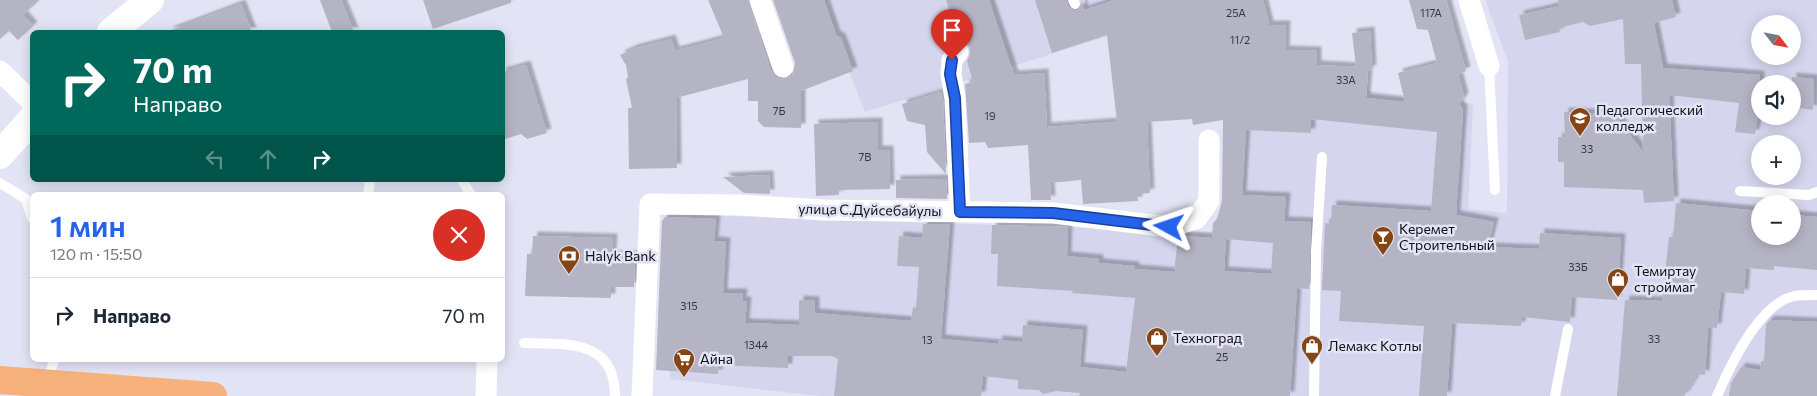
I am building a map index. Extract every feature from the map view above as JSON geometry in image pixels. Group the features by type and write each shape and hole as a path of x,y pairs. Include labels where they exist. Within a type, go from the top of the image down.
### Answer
{"main road":[{"path":"0,380 50,380 213,396"}],"street":[{"path":"113,30 150,0"},
{"path":"760,0 783,67"},
{"path":"1469,0 1489,66"},
{"path":"958,52 952,60 950,74 955,98 960,212"},
{"path":"0,70 30,100"},
{"path":"0,155 30,121"},
{"name":"улица С.Дуйсебайулы","path":"642,396 650,204 740,205 824,210 1053,213 1169,227 1196,219 1209,201 1209,140"},
{"path":"486,396 487,362"}],"lane":[{"path":"1489,66 1495,190"},
{"path":"1314,396 1316,251 1322,157"},
{"path":"0,183 26,199 30,212"},
{"path":"1740,191 1809,195 1817,192"},
{"path":"1717,396 1753,329 1769,310 1792,296 1817,295"},
{"path":"1556,396 1568,329"},
{"path":"524,343 573,345 588,348 601,356 614,376 615,396"}],"shaded area":[{"path":"821,0 1185,0 1189,11 865,112"},
{"path":"1485,0 1817,0 1817,396 820,396 670,379 666,214 1211,232 1225,220 1235,99 1324,85 1473,104 1468,209 1507,213 1508,61"}],"building":[{"path":"0,0 39,0 23,15 33,26 18,40 9,31 0,39"},
{"path":"320,0 341,0 353,30 331,30"},
{"path":"423,0 511,0 511,3 433,29"},
{"path":"708,0 748,0 771,71 775,77 781,79 792,76 795,63 773,0 824,0 836,35 841,38 853,71 801,91 801,128 764,127 758,121 758,101 748,101 748,79 676,98 677,168 629,169 628,108 632,108 626,79 628,77 626,65 620,55 633,49 671,39 675,51 724,38"},
{"path":"946,0 989,0 1014,75 1044,73 1047,127 1117,122 1107,35 1052,53 1035,0 1066,0 1069,7 1075,11 1081,7 1081,0 1084,10 1114,0 1263,0 1269,25 1286,25 1285,50 1317,51 1317,65 1356,67 1352,33 1370,31 1372,69 1368,71 1366,98 1405,102 1398,73 1437,63 1428,30 1417,29 1409,0 1446,0 1466,71 1458,74 1464,97 1459,104 1463,110 1456,215 1494,222 1488,247 1539,249 1540,233 1621,238 1617,300 1572,297 1570,322 1522,317 1521,326 1452,323 1447,396 1419,396 1424,326 1339,321 1341,291 1322,290 1325,223 1331,224 1332,205 1431,211 1437,132 1311,119 1311,133 1246,130 1242,195 1286,197 1284,221 1311,222 1309,289 1297,288 1290,396 1079,396 1080,393 1056,391 1043,394 1039,390 1018,389 1018,380 983,376 981,396 834,396 838,359 832,356 788,356 788,368 719,365 718,374 656,370 662,221 665,217 716,219 714,241 726,242 723,293 743,293 742,301 747,301 745,323 799,325 799,300 815,301 815,313 911,321 913,307 916,308 919,267 897,266 899,236 922,238 923,224 950,224 941,339 998,344 998,340 1022,342 1023,325 1083,330 1080,367 1126,372 1135,298 1072,293 1073,291 997,286 998,254 991,254 992,225 1068,227 1067,256 1099,259 1099,263 1135,266 1135,269 1174,272 1178,238 1184,236 1212,238 1213,223 1217,219 1222,201 1223,120 1193,125 1192,119 1147,122 1150,193 1137,194 1138,201 1083,204 1081,180 1050,183 1051,200 1031,200 1028,145 988,148 985,142 969,143 965,84 973,82 967,61 970,48 966,42 959,40","holes":["1226,239 1273,243 1271,274 1224,271"]},
{"path":"1558,0 1672,0 1676,17 1654,23 1663,68 1760,75 1751,75 1751,125 1756,125 1755,134 1735,132 1739,103 1669,95 1674,201 1644,203 1643,190 1564,187 1564,162 1558,162 1558,137 1565,137 1564,112 1614,114 1643,152 1641,64 1625,64 1623,19 1590,26 1583,22 1559,28 1560,32 1525,40 1519,15 1559,6"},
{"path":"241,4 251,30 172,30"},
{"path":"526,65 547,133 527,139 521,134 505,139 505,71"},
{"path":"1801,78 1814,79 1813,110 1801,108"},
{"path":"941,92 943,100 946,174 927,152 925,125 907,121 902,104"},
{"path":"878,122 878,150 889,150 890,189 839,190 839,195 816,196 814,124"},
{"path":"769,175 770,194 744,193 723,177"},
{"path":"946,179 947,199 896,198 896,180"},
{"path":"1676,203 1751,210 1751,245 1801,245 1801,216 1817,217 1817,270 1774,266 1774,270 1746,268 1744,294 1721,292 1717,328 1708,327 1705,375 1698,374 1684,396 1617,396 1625,300 1662,301 1669,237 1673,237"},
{"name":"Halyk Bank","path":"533,236 613,238 612,255 635,255 634,287 611,287 611,298 525,296 527,254 532,254"},
{"path":"1770,320 1817,322 1817,396 1729,396 1731,383 1741,367 1760,370 1761,361 1764,361 1766,324"}],"place":[{"name":"Педагогический колледж","path":"1580,137"},
{"name":"Керемет Строительный","path":"1383,256"},
{"name":"Halyk Bank","path":"569,275"},
{"name":"Темиртау строймаг","path":"1618,298"},
{"name":"Техноград","path":"1157,357"},
{"name":"Лемакс Котлы","path":"1312,365"},
{"name":"Айна","path":"684,378"}],"route":[{"path":"952,60 950,74 955,98 957,184 960,212 1053,213 1169,227"}]}
